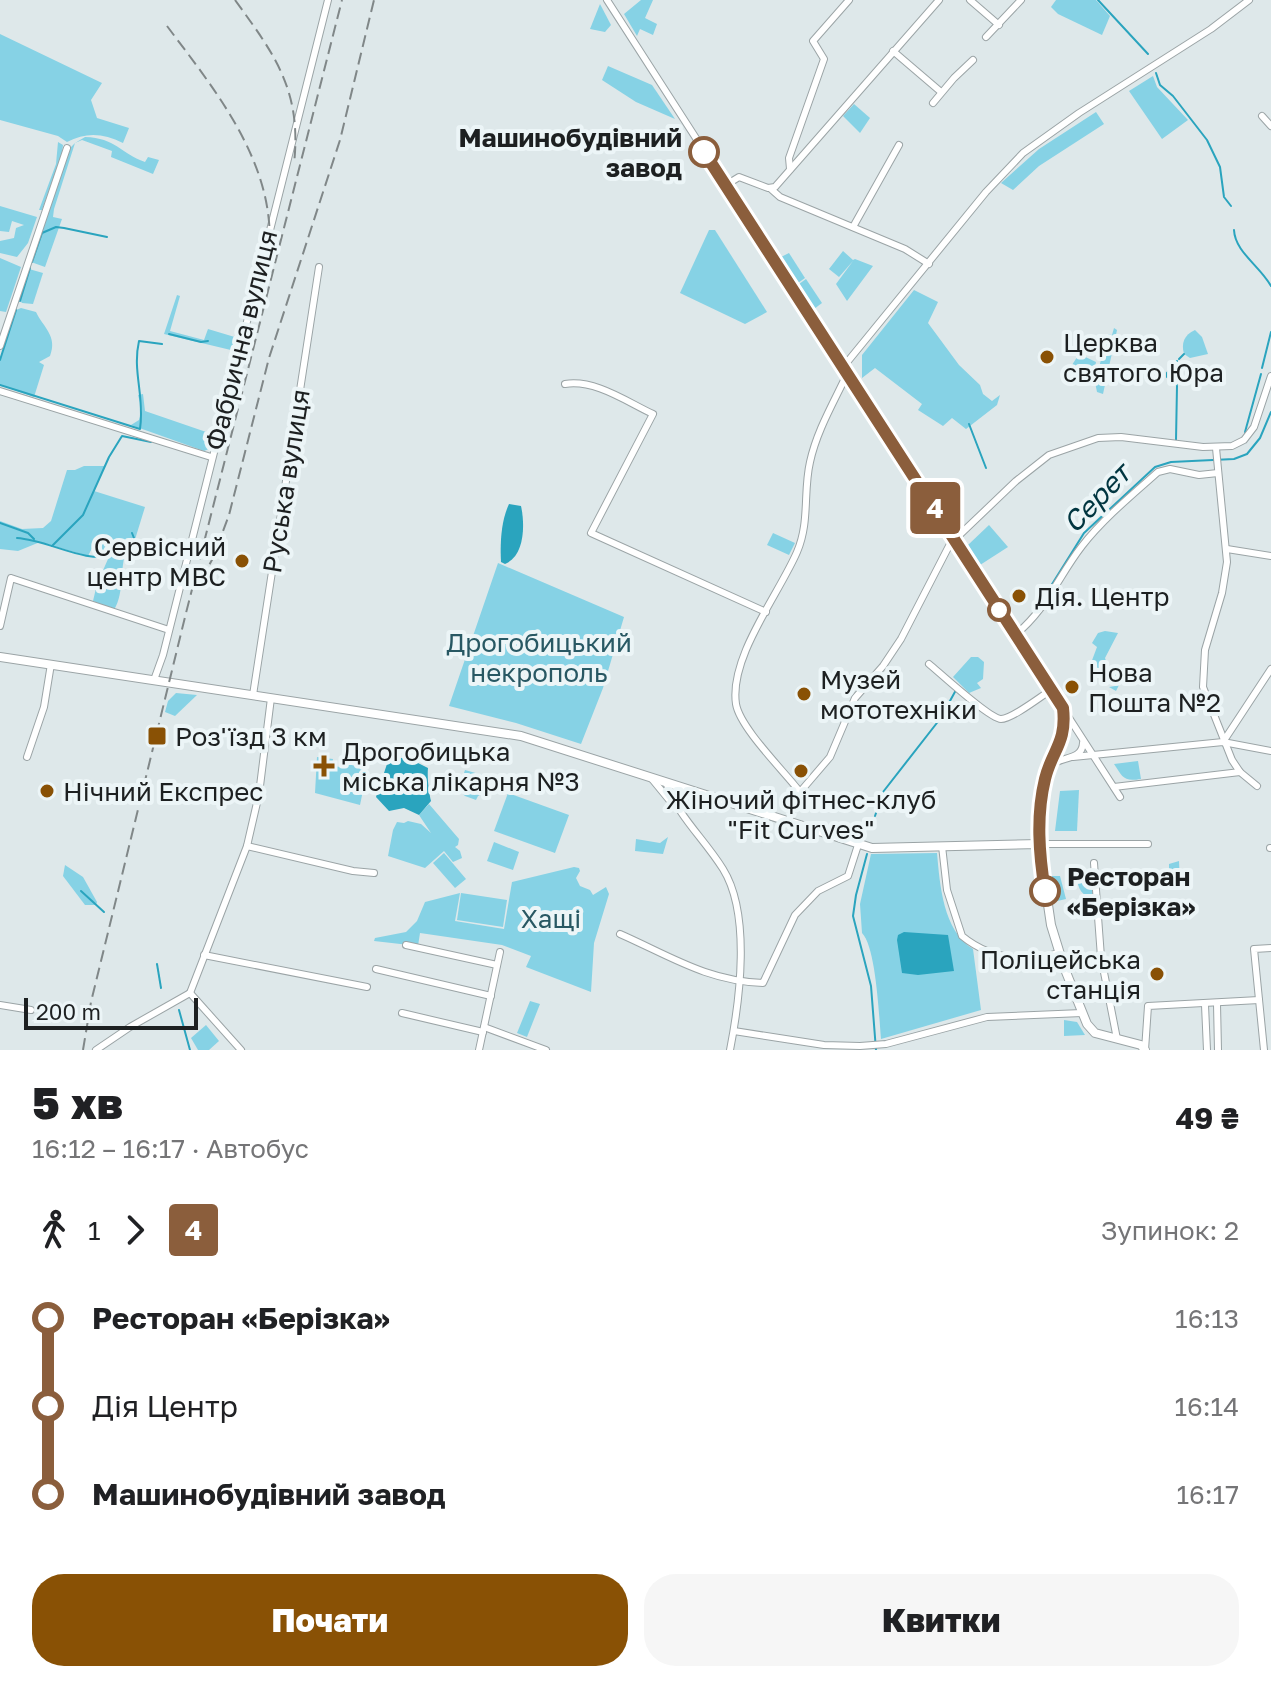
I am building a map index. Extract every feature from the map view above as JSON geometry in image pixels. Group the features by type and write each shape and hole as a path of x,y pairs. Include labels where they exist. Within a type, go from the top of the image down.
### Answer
{"main road":[{"path":"0,657 521,736 865,847 1039,844 1049,914 1059,953 1082,1013 1093,1032 1141,1045 1145,1050"}],"street":[{"name":"Фабрична вулиця","path":"154,680 328,0"},
{"path":"607,0 1120,797"},
{"path":"790,169 789,158 824,62 823,53 813,41 849,0"},
{"path":"771,189 939,0"},
{"path":"970,0 999,25"},
{"path":"986,37 1021,0"},
{"path":"800,792 744,723 736,705 736,687 741,666 801,543 813,449 846,369 988,188 1033,145 1211,29 1249,0"},
{"path":"893,51 941,92"},
{"path":"933,103 973,60"},
{"path":"1262,116 1271,126"},
{"path":"853,227 899,145"},
{"path":"0,346 67,148"},
{"path":"726,185 742,177 771,189 780,197 905,249 929,264"},
{"name":"Руська вулиця","path":"253,695 319,267"},
{"path":"788,822 800,792 830,757 855,698 883,666 901,639 941,558 955,538 1042,459 1085,440 1109,436 1216,452 1232,446 1250,434 1258,420 1271,376"},
{"path":"565,384 578,382 588,385 653,414 591,533 766,612"},
{"path":"0,391 211,457"},
{"path":"1216,452 1227,549 1223,585 1202,672 1207,701 1223,742 1240,772 1257,786"},
{"path":"1015,635 1046,604 1093,533 1158,472 1170,469 1199,475 1218,473"},
{"path":"1227,549 1271,556"},
{"path":"0,626 11,578 169,630"},
{"path":"27,757 44,707 51,664"},
{"path":"929,664 986,712 1003,720 1051,690"},
{"path":"1223,742 1271,669"},
{"path":"97,1050 190,993 247,846 259,794 271,698"},
{"path":"1063,708 1063,752 1072,756 1223,742 1271,751"},
{"path":"1081,739 1070,734 1062,742 1050,766 1043,790 1039,844 1148,844"},
{"path":"1050,766 1083,750 1081,739"},
{"path":"1114,787 1240,772"},
{"path":"649,776 713,853 732,888 739,928 739,982 730,1050"},
{"path":"666,782 674,804"},
{"path":"674,804 677,785"},
{"path":"247,846 353,871 374,873"},
{"path":"942,846 947,890 962,936 1005,959 1059,953"},
{"path":"620,934 693,968 739,982 763,983 795,915 818,891 848,876 865,847"},
{"path":"1094,863 1100,946 1117,1039"},
{"path":"406,945 497,965"},
{"path":"1264,1050 1254,949 1271,948"},
{"path":"479,1050 500,952"},
{"path":"204,955 367,987"},
{"path":"376,969 491,996"},
{"path":"190,993 241,1050"},
{"path":"1145,1050 1148,1006 1259,1000"},
{"path":"1217,1004 1218,1050"},
{"path":"0,1005 31,1010"},
{"path":"1205,1005 1207,1050"},
{"path":"402,1013 484,1030 546,1050"},
{"path":"734,1031 825,1046 871,1046 987,1017 1082,1013"}],"green space":[{"path":"641,0 653,0 645,18 657,24 653,35 640,29 637,36 624,14"},
{"path":"1056,0 1096,0 1110,16 1102,35 1058,14 1051,7"},
{"path":"600,4 611,25 605,32 590,29"},
{"path":"0,34 102,83 91,100 97,118 129,128 123,143 95,135 67,142 58,136 0,120"},
{"path":"608,66 652,85 675,119 636,102 602,80"},
{"path":"1153,76 1157,87 1188,120 1162,139 1129,91"},
{"path":"854,104 870,118 860,133 843,116"},
{"path":"1096,112 1104,124 1039,166 1013,190 1001,183 1039,149"},
{"path":"85,137 95,138 111,143 145,162 148,157 159,160 153,174 111,157 112,151 82,140 75,143"},
{"path":"58,142 63,145 62,153 42,210 39,210 56,164"},
{"path":"75,143 54,209 53,217 62,219 45,267 31,262 69,149"},
{"path":"0,206 37,217 28,243 17,257 0,253 0,241 14,238 16,228 24,225 12,221 9,232 0,231"},
{"path":"709,230 715,230 767,312 745,324 680,293"},
{"path":"843,251 853,260 873,266 847,301 836,284 853,261 839,277 829,269"},
{"path":"789,253 805,278 798,283 781,257"},
{"path":"0,258 21,267 6,312 0,311"},
{"path":"29,269 43,273 33,304 22,303 19,299"},
{"path":"806,279 822,303 814,309 799,284"},
{"path":"914,290 938,302 928,323 959,365 992,401 1000,395 997,405 966,429 952,418 943,426 918,410 922,404 875,368 862,378 862,355"},
{"path":"177,295 180,296 170,331 204,340 208,329 238,338 235,351 164,334"},
{"path":"21,308 36,312 52,343 50,356 39,362 44,365 34,397 0,385 0,360 16,310"},
{"path":"1114,328 1117,330 1103,394 1097,392 1095,382 1108,334 1112,335"},
{"path":"1195,330 1202,337 1208,354 1190,358 1184,354 1183,343 1188,334"},
{"path":"1079,354 1096,362 1092,382 1085,381 1082,371 1072,365"},
{"path":"143,394 145,411 212,434 209,449 204,451 131,425 139,420 142,410 138,395"},
{"path":"105,466 94,491 145,507 133,546 127,548 120,596 114,610 93,601 108,559 105,555 94,555 93,546 88,556 40,542 18,551 0,549 0,521 22,529 43,528 51,521 67,470"},
{"path":"989,525 1008,547 980,565 968,545"},
{"path":"773,533 795,543 789,555 767,545"},
{"name":"Дрогобицький некрополь","path":"498,563 624,617 603,688 581,744 449,706"},
{"path":"1098,633 1118,633 1105,658 1119,685 1116,691 1109,687 1115,686 1113,676 1102,678 1095,673 1098,668 1091,663 1097,647 1092,643"},
{"path":"971,657 978,657 984,662 983,679 977,683 981,688 969,693 953,677"},
{"path":"176,693 197,695 175,716 165,712 168,701"},
{"path":"317,757 333,759 332,766 341,767 342,761 367,771 360,805 315,793"},
{"path":"1138,761 1141,779 1124,778 1114,764"},
{"path":"465,770 493,778 489,790 476,800 465,796 445,777 461,782"},
{"path":"1079,790 1077,831 1055,831 1060,791"},
{"path":"508,793 569,815 555,853 494,831"},
{"path":"429,804 459,839 455,847 462,858 453,862 444,851 425,868 388,856 397,822 421,824 431,833 419,815"},
{"path":"668,837 663,854 635,851 636,839 660,843"},
{"path":"494,842 519,852 513,870 487,861"},
{"path":"444,853 466,879 455,888 433,863"},
{"path":"937,853 949,919 963,941 973,949 981,1010 881,1039 874,967 862,933 860,904 871,854"},
{"path":"1179,861 1180,884 1178,889 1174,889 1169,882 1169,864"},
{"path":"65,865 83,877 96,905 85,905 63,876"},
{"name":"Хащі","path":"574,867 580,871 576,878 580,886 590,890 593,895 606,887 609,894 594,943 591,992 526,967 531,956 502,945 420,933 418,946 374,941 375,938 406,932 417,921 425,902 460,893 455,921 504,929 512,882"},
{"path":"1049,876 1060,876 1066,899 1053,902"},
{"path":"1092,877 1093,898 1081,891 1077,878"},
{"path":"461,893 507,900 503,927 457,920"},
{"path":"530,1001 540,1004 527,1037 517,1033"},
{"path":"1064,1020 1077,1022 1085,1035 1064,1036"},
{"path":"206,1025 219,1041 209,1050 198,1050 191,1038"}],"shaded area":[{"path":"509,504 521,506 523,530 520,547 512,560 505,564 501,562 501,540"},
{"path":"393,757 410,759 428,768 431,801 419,815 404,808 389,811 376,797 388,761"},
{"path":"904,932 948,935 954,971 918,975 902,973 897,940 898,935"}],"waterway":[{"path":"1098,0 1148,54"},
{"path":"1156,73 1160,85 1173,96 1207,140 1220,167 1224,197 1231,206"},
{"path":"32,262 42,233 56,227 107,237"},
{"path":"1234,230 1243,252 1271,286"},
{"path":"20,301 30,268"},
{"path":"0,360 16,310"},
{"path":"1262,368 1271,332"},
{"path":"169,334 208,341"},
{"path":"0,385 140,429 139,341 162,344"},
{"path":"1179,359 1184,354"},
{"path":"1176,440 1177,386 1175,380 1167,377 1167,373 1177,361"},
{"path":"1245,432 1261,374"},
{"name":"Серет","path":"1044,597 1084,533 1155,467 1171,462 1234,459 1247,454 1260,438 1271,412"},
{"path":"969,424 986,468"},
{"path":"52,546 83,515 122,436 151,442"},
{"path":"0,523 28,533 34,539"},
{"path":"17,538 103,557 120,552 134,538 132,533"},
{"name":"Серет","path":"875,816 883,792 940,719 956,690"},
{"name":"Серет","path":"867,854 853,916 871,986 876,1050"},
{"path":"81,891 104,912"},
{"path":"157,964 161,988"},
{"path":"179,1010 190,1050"}],"railway":[{"path":"235,0 282,75 294,115 294,164"},
{"path":"83,1050 91,1002 186,613 342,0"},
{"path":"201,580 229,515 269,358 340,140 374,0"},
{"path":"167,26 225,106 255,165 265,196 269,228 268,262"}],"bus line":[{"name":"4","path":"704,152 1063,708 1062,741 1046,775 1041,808 1039,844 1045,891"}],"place":[{"name":"Машинобудівний завод","path":"704,152"},
{"name":"Церква святого Юра","path":"1047,357"},
{"name":"Сервісний центр МВС","path":"242,561"},
{"name":"Дія. Центр","path":"1019,596"},
{"name":"Нова Пошта №2","path":"1072,687"},
{"name":"Музей мототехніки","path":"804,694"},
{"name":"Роз'їзд 3 км","path":"157,736"},
{"name":"Дрогобицька міська лікарня №3","path":"324,766"},
{"name":"Жіночий фітнес-клуб \"Fit Curves\"","path":"801,771"},
{"name":"Нічний Експрес","path":"47,791"},
{"name":"Ресторан «Берізка»","path":"1045,891"},
{"name":"Поліцейська станція","path":"1157,974"}]}
